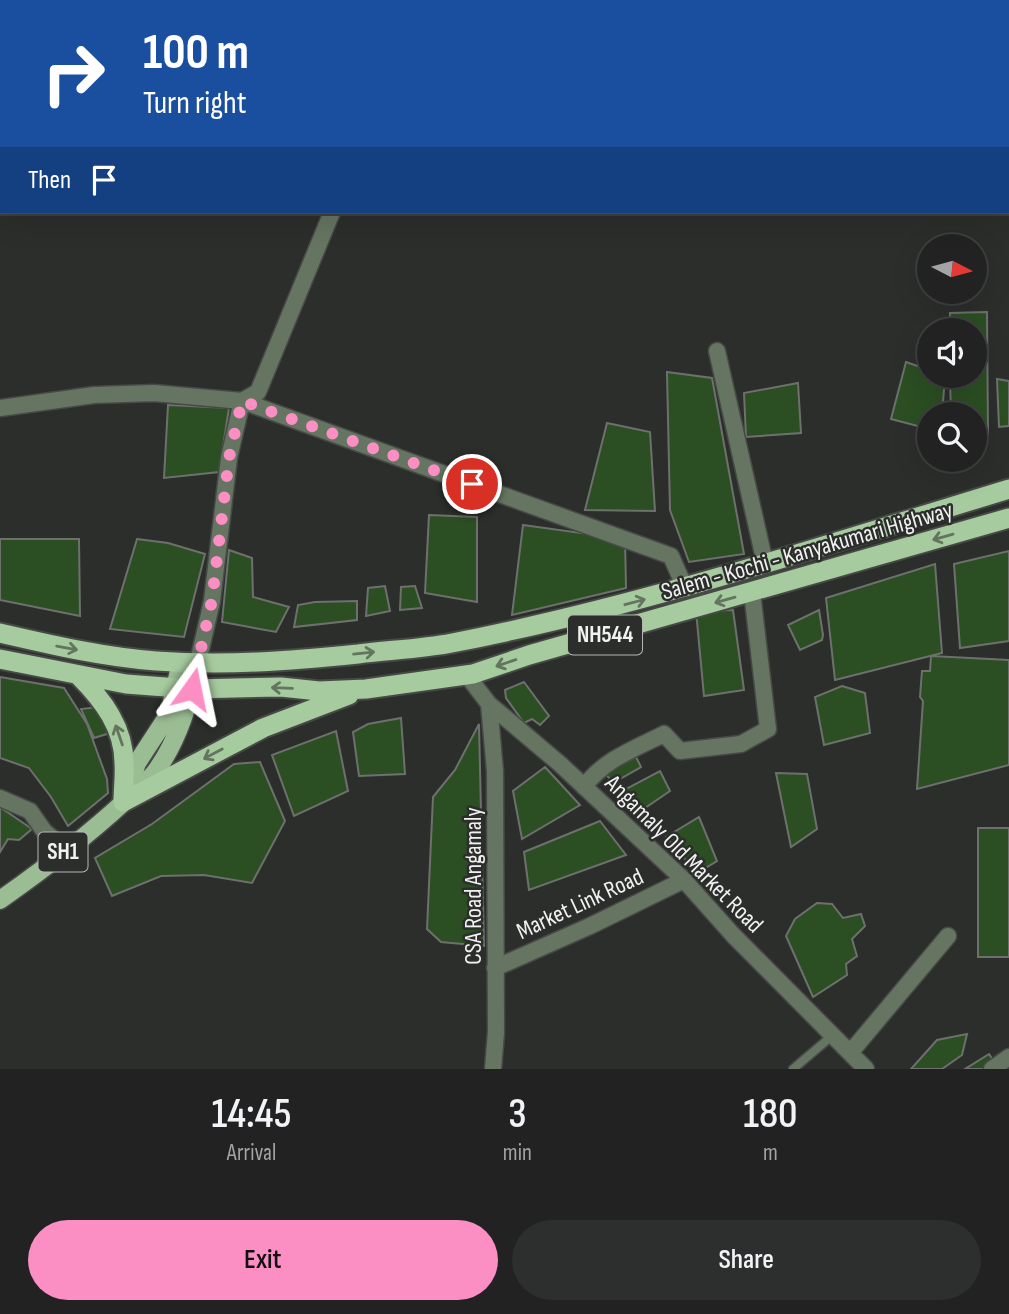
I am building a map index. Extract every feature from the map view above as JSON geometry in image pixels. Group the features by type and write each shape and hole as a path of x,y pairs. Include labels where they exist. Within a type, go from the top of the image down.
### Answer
{"highway":[{"name":"Salem - Kochi - Kanyakumari Highway","path":"0,633 62,648 128,658 189,662 248,663 311,659 451,643 584,615 685,588 1009,489"},
{"name":"Salem - Kochi - Kanyakumari Highway","path":"0,659 79,676 184,689 281,687 319,691 423,682 473,674 529,655 1009,518"},
{"path":"79,676 101,697 122,744 123,802"},
{"name":"SH1","path":"123,802 263,728 366,689"}],"main road":[{"path":"184,689 189,662"},
{"name":"SH1","path":"0,900 83,839 123,802 137,762 184,689"}],"street":[{"path":"189,662 212,600 229,458 242,401 258,392 331,214"},
{"path":"717,351 765,563"},
{"path":"0,408 94,395 142,393 242,401 671,556 685,588"},
{"path":"584,787 619,756 664,734 680,751 741,744 768,729 752,592"},
{"name":"Angamaly Old Market Road","path":"466,674 489,704 684,880 733,934 866,1069"},
{"name":"CSA Road Angamaly","path":"489,704 495,771 496,1032 493,1069"},
{"path":"0,798 30,811 44,831 66,850"},
{"name":"Market Link Road","path":"495,968 684,880"},
{"path":"850,1053 948,936"},
{"path":"992,1069 1009,1056"}],"lane":[{"path":"793,1069 832,1035"}],"building":[{"path":"987,312 988,434 987,402 951,402 950,388 987,388 987,318 950,318 950,313"},
{"path":"906,362 917,366 917,388 944,388 943,402 917,402 917,426 891,419"},
{"path":"667,372 712,378 744,554 689,562 670,510"},
{"path":"997,379 1009,381 1009,426 999,427"},
{"path":"798,383 801,433 746,437 744,393"},
{"path":"168,405 229,408 219,472 164,478"},
{"path":"607,423 650,432 655,511 585,510"},
{"path":"429,515 477,517 477,602 425,593"},
{"path":"523,525 625,539 626,588 512,615"},
{"path":"0,539 79,539 80,616 0,600"},
{"path":"137,539 168,543 205,554 184,637 110,629"},
{"path":"229,550 252,558 253,597 289,607 276,632 222,622"},
{"path":"1009,551 1009,641 960,648 954,564"},
{"path":"935,564 942,653 835,680 826,598"},
{"path":"385,586 390,611 366,616 368,588"},
{"path":"415,586 422,608 400,610 401,587"},
{"path":"357,601 357,620 294,627 298,605"},
{"path":"733,610 744,690 704,696 696,611"},
{"path":"819,610 822,640 800,650 788,625"},
{"path":"931,656 1009,660 1009,765 917,789 923,701 920,697 922,671 930,671"},
{"path":"0,677 64,688 87,724 107,779 108,793 68,826 29,768 0,758"},
{"path":"524,682 549,716 540,725 532,719 524,723 506,698 505,690"},
{"path":"842,686 865,693 870,733 824,745 815,697"},
{"path":"99,707 110,733 94,738 81,709"},
{"path":"401,718 405,774 359,776 353,732 368,724"},
{"path":"479,724 484,946 441,942 427,929 433,797 455,770"},
{"path":"336,731 348,791 294,816 272,755"},
{"path":"636,757 641,767 613,783 605,773"},
{"path":"260,762 285,821 252,883 204,875 161,876 112,896 95,858 152,824 234,764"},
{"path":"545,767 580,805 522,839 513,791"},
{"path":"660,771 670,791 639,812 624,790"},
{"path":"776,773 807,774 817,829 791,847"},
{"path":"0,807 32,829 19,840 8,839 0,852"},
{"path":"699,817 717,861 697,873 666,837"},
{"path":"600,821 626,855 529,890 524,852"},
{"path":"978,828 1009,828 1009,957 978,957"},
{"path":"817,903 832,904 843,918 861,914 865,926 852,939 857,956 846,964 847,975 813,997 786,936 795,919"},
{"path":"967,1034 962,1055 942,1069 911,1069 937,1040"},
{"path":"989,1054 999,1069 965,1069"}],"route":[{"path":"192,689 212,600 229,458 242,401 472,484"}]}
